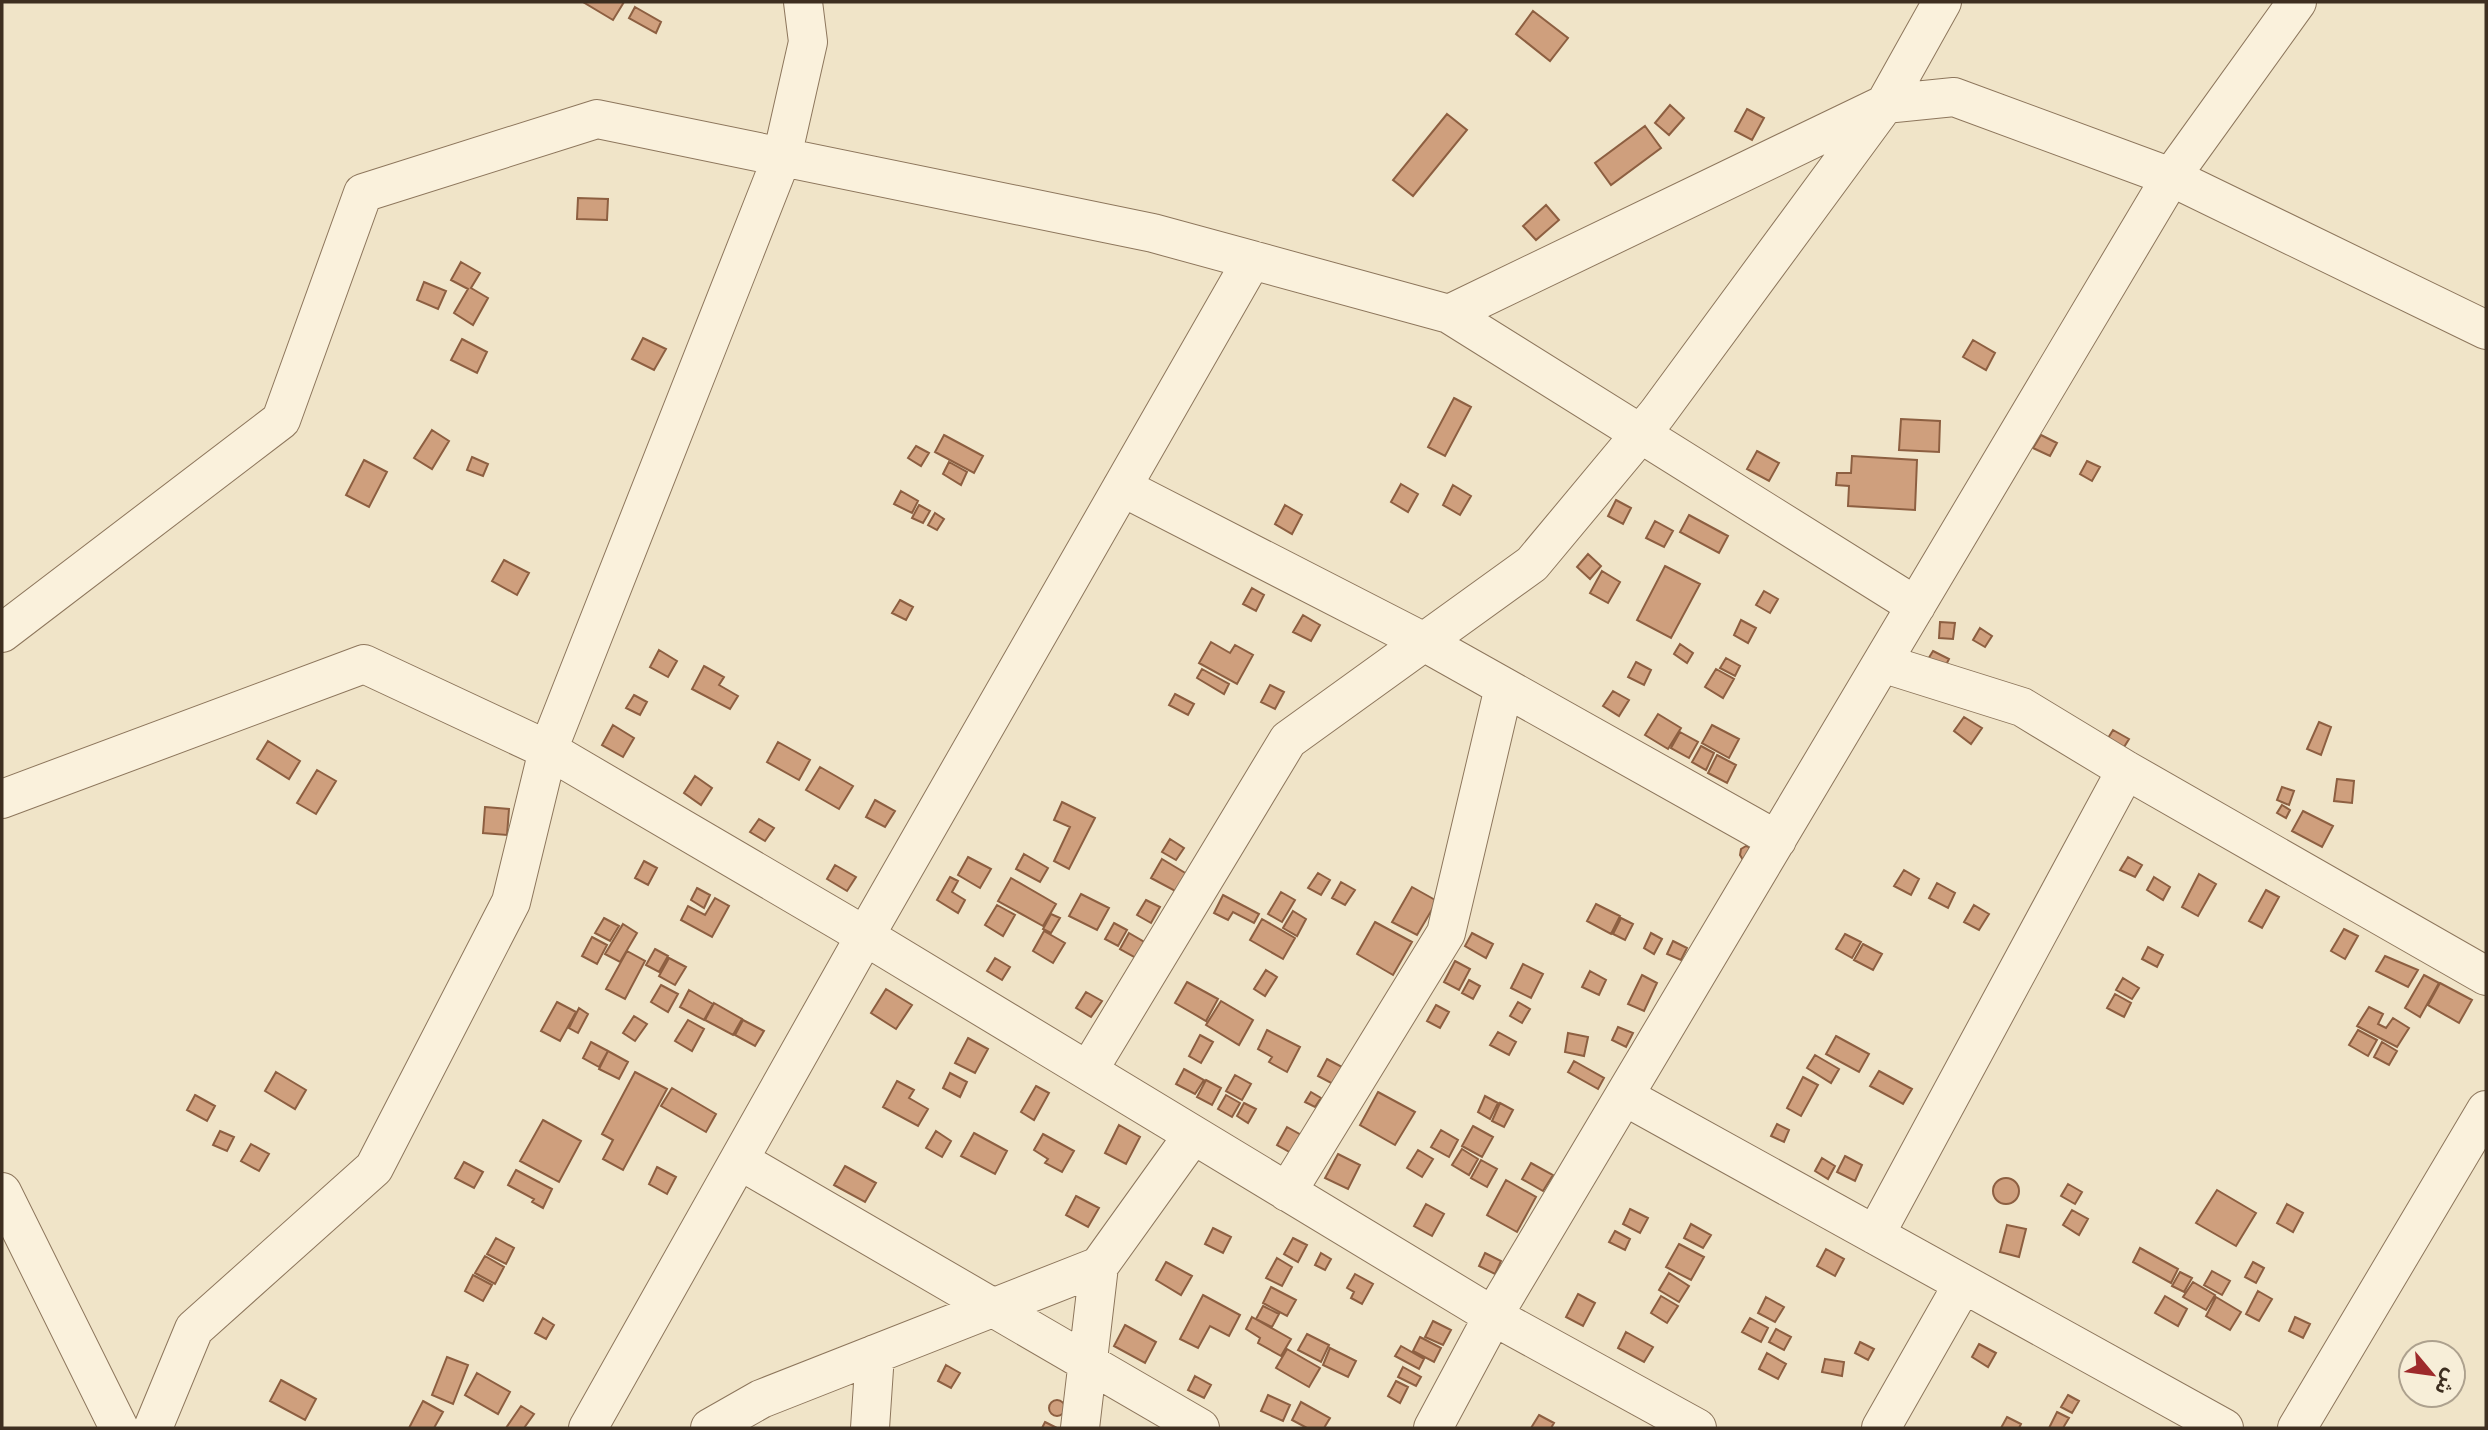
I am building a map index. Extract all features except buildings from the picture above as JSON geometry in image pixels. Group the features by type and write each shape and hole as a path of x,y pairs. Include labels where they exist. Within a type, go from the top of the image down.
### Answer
{"street":[{"path":"153,1428 194,1329 374,1167 512,902 548,750 782,157 808,42 803,2"},
{"path":"1088,1071 1288,740 1532,564 1640,434 1885,104 1942,2"},
{"path":"1433,1428 1493,1317 2171,177 2297,2"},
{"path":"1449,314 1885,104 1954,97 2171,177 2486,330"},
{"path":"2,634 281,420 363,193 597,119 1153,233 1449,314 1916,606"},
{"path":"588,1428 865,936 1252,260"},
{"path":"1122,487 1424,642 1777,840"},
{"path":"1882,663 2022,707 2126,770 2486,976"},
{"path":"2,799 364,664 548,750 865,936 1493,1317 1697,1428"},
{"path":"1287,1192 1446,933 1504,687"},
{"path":"1875,1235 2126,770"},
{"path":"1624,1096 2224,1428"},
{"path":"2297,1428 2486,1110"},
{"path":"1080,1428 1099,1266 1194,1135"},
{"path":"739,1160 1200,1428"},
{"path":"2,1192 119,1428"},
{"path":"710,1428 761,1399 1099,1266"},
{"path":"1881,1428 1963,1284"},
{"path":"870,1428 875,1354"}]}
